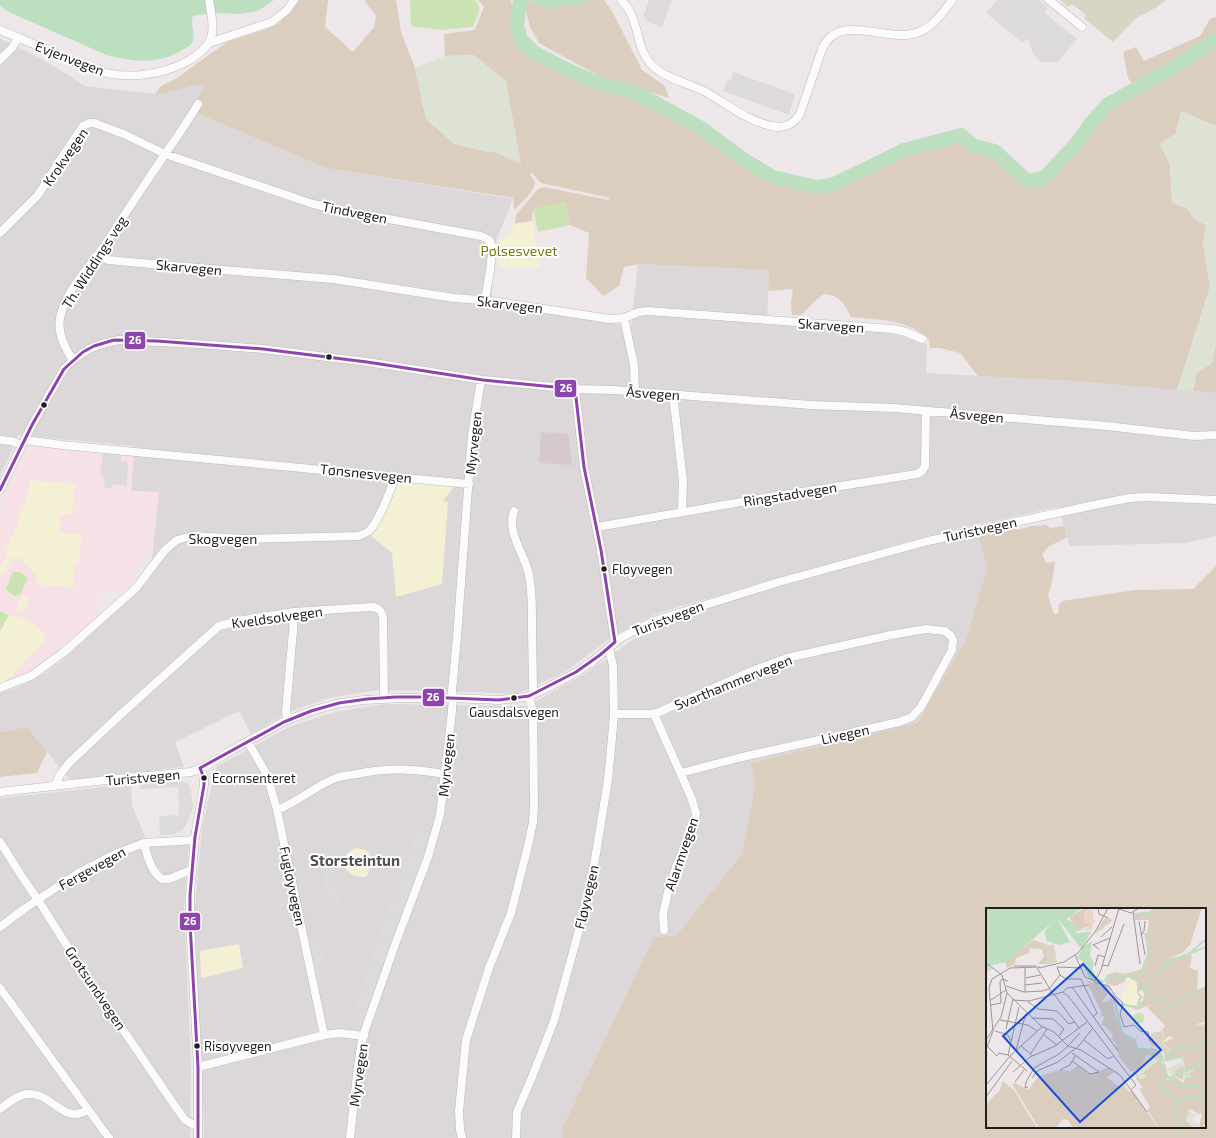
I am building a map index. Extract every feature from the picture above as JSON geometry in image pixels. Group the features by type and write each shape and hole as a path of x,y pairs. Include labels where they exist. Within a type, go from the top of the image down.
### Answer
{"street":[{"path":"209,0 213,32 209,43"},
{"path":"209,43 272,22 287,10 294,0"},
{"path":"621,0 630,10 633,17 644,56 659,71 703,91 737,112 772,126 780,127 790,125 800,114 822,50 827,40 834,34 841,31 857,31 899,36 910,35 920,32 928,27 937,19 952,0"},
{"path":"1049,0 1082,27"},
{"name":"Evjenvegen","path":"0,30 93,70 129,75 148,74 169,70 198,54 209,43"},
{"path":"0,60 12,48 18,38"},
{"name":"Th. Widdings veg","path":"73,360 66,350 60,333 59,324 64,305 75,286 97,256 198,104"},
{"name":"Krokvegen","path":"0,233 38,195 64,154 80,131 87,124 94,123 104,126 165,154"},
{"name":"Tindvegen","path":"165,154 323,207 481,236 488,239 492,246 485,300"},
{"name":"Skarvegen","path":"97,256 108,260 316,277 454,298 485,300 610,319 624,318 639,312 648,311 892,329 906,332 922,339"},
{"path":"624,318 634,365 635,391"},
{"name":"Åsvegen","path":"73,360 94,346 124,340 270,350 367,362 481,380 575,389 635,391 926,411 1107,426 1194,436 1216,435"},
{"path":"0,490 23,443 60,375 73,360"},
{"name":"Myrvegen","path":"350,1138 357,1074 364,1036 396,942 430,851 440,815 453,698 453,676 472,435 481,380"},
{"name":"Fløyvegen","path":"516,1138 517,1112 554,1022 590,890 608,780 614,714 612,645 597,527 584,467 575,389"},
{"path":"673,394 683,481 682,511"},
{"name":"Ringstadvegen","path":"597,527 682,511 917,474 922,471 925,466 926,411"},
{"name":"Tønsnesvegen","path":"0,440 469,484"},
{"name":"Skogvegen","path":"0,688 31,676 64,652 136,588 171,543 192,536 244,539 359,536 369,531 374,525 390,493 395,476"},
{"name":"Turistvegen","path":"0,792 184,773 200,768 287,720 318,708 340,703 384,698 499,700 531,695 577,672 630,632 645,624 860,559 944,537 1130,498 1148,497 1216,500"},
{"path":"462,1138 459,1111 466,1040 489,968 511,913 533,822 533,716 531,695 530,583 526,563 517,544 514,532 512,519 514,511"},
{"name":"Kveldsolvegen","path":"56,786 59,776 69,763 215,628 222,625 294,612 372,607 380,610 383,615 384,626 384,698"},
{"path":"287,720 286,711 294,612"},
{"name":"Svarthammervegen","path":"614,714 654,714 757,669 787,658 891,634 926,629 946,631"},
{"name":"Livegen","path":"681,773 900,722 912,717 921,707 952,650 953,640 946,631"},
{"name":"Alarmvegen","path":"654,714 681,773 695,807 696,816 694,826 677,864 668,892 664,914 664,930"},
{"name":"Fugløyvegen","path":"248,742 268,775 277,810 324,1035"},
{"path":"198,1138 198,1067 190,916 191,870 204,785 204,778 200,768"},
{"path":"277,810 297,801 331,780 349,775 393,769 412,769 445,774"},
{"name":"Fergevegen","path":"0,928 38,900 89,867 121,851 144,843 195,840"},
{"name":"Grøtsundvegen","path":"0,842 83,971 175,1106 185,1120 198,1127"},
{"path":"144,843 154,871 162,879 169,879 191,870"},
{"path":"0,988 109,1138"},
{"path":"198,1067 324,1035 338,1033 364,1036"},
{"path":"0,1109 23,1095 28,1094 36,1095 71,1114 79,1115 88,1110"}],"shaded area":[{"path":"0,0 274,0 258,11 240,14 214,13 193,16 192,22 194,36 190,45 173,55 144,61 124,59 104,54 9,12 0,6"},
{"path":"298,0 328,0 325,27 353,52 374,27 376,16 364,0 396,0 401,32 415,68 426,119 486,152 495,152 474,55 445,56 444,34 475,30 484,7 478,0 511,0 517,41 528,57 594,87 633,97 699,131 774,177 817,187 833,185 905,150 962,135 975,146 995,151 1028,181 1045,178 1076,145 1109,104 1136,88 1128,78 1123,52 1136,47 1144,61 1200,36 1210,19 1216,17 1216,126 1181,111 1176,133 1160,144 1170,164 1172,203 1187,208 1194,219 1206,225 1203,242 1210,287 1177,390 1074,381 978,376 960,353 940,348 930,348 929,339 920,332 902,324 882,320 851,317 844,304 834,296 823,294 802,315 792,315 791,303 793,289 768,291 769,270 638,264 624,267 619,286 603,296 586,278 589,233 570,225 565,202 533,209 532,221 515,224 516,215 538,189 544,187 608,200 611,198 541,183 531,172 530,174 535,182 534,186 525,199 514,209 513,198 326,168 189,110 204,87 200,84 166,93 155,94 161,86 177,78 227,42 278,24 291,11"},
{"path":"410,0 475,0 480,8 473,27 441,30 411,26"},
{"path":"517,0 530,0 523,18 526,37 535,53 519,36 513,23 512,16"},
{"path":"530,0 545,9 585,3 592,0 604,0 612,11 642,70 665,86 669,98 599,76 539,43 530,27 526,11"},
{"path":"530,0 592,0 585,3 545,9"},
{"path":"649,0 672,0 662,27 647,22 644,15"},
{"path":"997,0 1038,0 1048,8 1045,13 1077,39 1058,62 1041,62 1033,54 1029,40 1025,40 1023,43 986,13"},
{"path":"1060,0 1166,0 1157,7 1136,18 1113,42 1084,18 1086,15 1072,4 1068,7"},
{"path":"0,38 49,63 85,86 155,94 166,93 200,84 204,86 189,110 326,168 513,199 496,241 491,305 631,326 638,264 769,270 767,323 884,331 927,344 926,373 1074,381 1216,393 1216,536 1186,543 1070,546 1058,507 953,530 896,545 661,612 612,637 565,672 517,694 379,690 329,698 289,712 251,734 239,711 175,742 184,767 70,780 27,727 0,732 0,693 14,689 42,675 65,658 149,580 158,492 131,491 134,446 18,435 0,476"},
{"path":"474,55 506,81 521,164 495,152 486,152 454,144 426,119 415,68 445,56"},
{"path":"733,72 795,94 789,115 723,91 727,81 731,80"},
{"path":"1181,111 1216,126 1216,344 1212,363 1196,374 1193,391 1177,390 1210,287 1203,242 1206,225 1194,219 1187,208 1172,203 1170,164 1160,144 1176,133"},
{"path":"565,202 570,225 538,232 533,209"},
{"path":"1216,344 1216,393 1193,391 1196,374 1212,363"},
{"path":"541,432 568,434 572,465 539,463"},
{"path":"32,448 104,448 134,451 131,491 159,492 153,550 129,582 115,594 101,592 96,623 40,670 0,688 0,507 26,452"},
{"path":"104,448 122,450 121,461 128,462 127,486 112,484 112,489 104,487 105,480 100,473"},
{"path":"1047,525 1050,528 1064,526 1067,537 1048,547 1042,554 1046,563 1055,562 1052,583 1048,595 1054,614 1058,614 1059,605 1062,601 1135,590 1193,589 1216,566 1216,1138 563,1138 561,1131 654,937 676,936 742,854 755,786 751,763 918,723 966,640 987,568 977,532 1016,527 1018,530 1031,526"},
{"path":"977,532 987,568 966,640 918,724 751,763 755,786 742,854 676,936 654,938 562,1131 563,1138 204,1138 194,918 202,827 216,767 289,727 335,712 385,704 527,706 583,675 641,634 676,618 841,567"},
{"path":"13,572 20,572 28,578 20,595 14,596 6,589"},
{"path":"0,611 9,615 0,631"},
{"path":"27,727 47,752 37,773 0,777 0,732"},
{"path":"176,779 188,784 190,787 193,805 191,814 182,830 175,834 160,835 159,816 179,815 178,787 140,789 140,783"},
{"path":"131,784 132,805 149,846 189,843 184,907 191,1066 190,1138 0,1138 0,798"},
{"path":"417,831 431,834 422,861 364,1021 351,1018 380,932"},
{"path":"329,854 340,906 330,908 319,857"},
{"path":"320,938 330,982 319,985 310,941"}],"green space":[{"name":"Pølsesvevet","path":"532,221 540,268 502,268 497,262 499,240 509,235 515,224"},
{"path":"29,480 75,484 72,515 61,514 59,532 82,535 79,562 75,562 73,588 36,584 37,575 19,558 12,558 3,575 0,573 0,567 8,551 6,549 18,524 18,520 28,497"},
{"path":"398,480 456,484 443,501 448,502 442,584 396,597 392,553 369,534"},
{"path":"23,595 30,598 23,613 16,610"},
{"path":"9,615 29,621 46,635 44,641 4,684 0,685 0,631"},
{"path":"356,848 366,850 370,855 370,867 366,877 354,876 343,867 346,855"},
{"path":"239,944 243,968 201,978 200,951"}],"waterway":[{"path":"520,0 517,26 521,40 535,53 595,82 637,93 701,128 743,159 773,177 816,187 832,185 904,150 961,135 974,146 995,151 1027,181 1044,178 1075,145 1091,123 1108,104 1171,69 1216,40"}],"transit line":[{"name":"26","path":"0,490 32,425 64,369 83,352 94,346 114,340 157,341 263,349 367,362 483,380 575,389 584,467 601,550 615,642 576,672 529,696 499,700 396,697 339,703 311,711 284,722 200,768 204,778 204,785 195,837 190,895 190,923 198,1067 198,1138"}],"place":[{"name":"Fløyvegen","path":"604,569"},
{"name":"Gausdalsvegen","path":"514,698"},
{"name":"Ecornsenteret","path":"204,778"},
{"name":"Risøyvegen","path":"197,1046"}],"district":[{"name":"Storsteintun","path":"355,860"}]}
